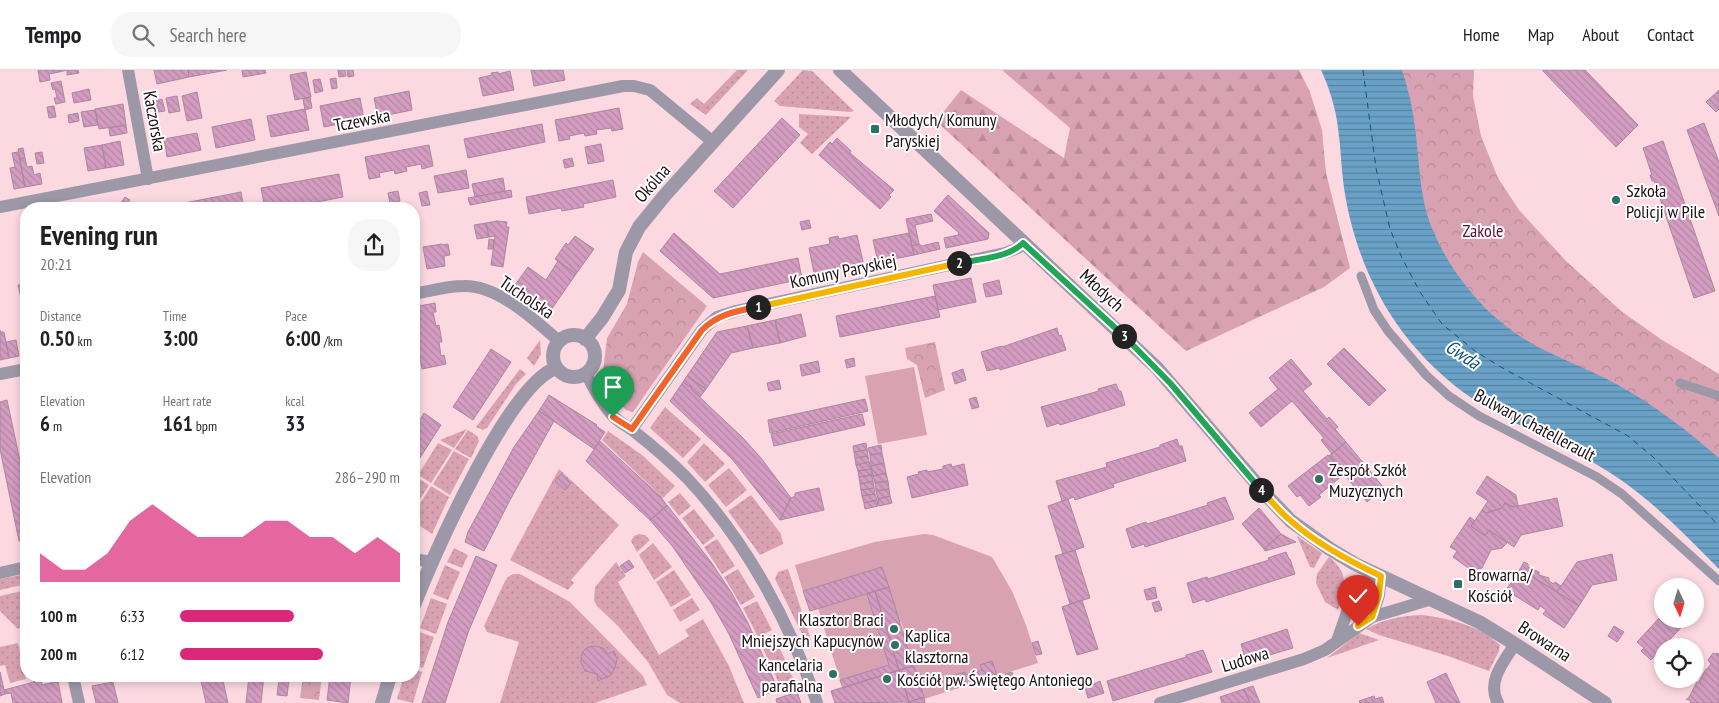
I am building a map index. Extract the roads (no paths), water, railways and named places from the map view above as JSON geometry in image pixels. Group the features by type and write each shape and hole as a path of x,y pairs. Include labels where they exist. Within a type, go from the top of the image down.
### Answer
{"street":[{"name":"Kaczorska","path":"128,70 148,179"},
{"name":"Okólna","path":"586,339 602,318 619,290 626,252 639,227 778,70"},
{"name":"Młodych","path":"840,70 1157,368 1268,498 1290,521 1330,549 1381,576"},
{"name":"Tczewska","path":"26,202 629,85 650,90 713,142"},
{"name":"Tczewska","path":"0,207 20,203"},
{"name":"Komuny Paryskiej","path":"632,429 702,330 717,317 736,311 1005,253 1018,248 1023,243"},
{"name":"Bulwary Chatellerault","path":"1361,276 1374,310 1388,332 1426,375 1449,396 1479,416 1597,477 1622,494 1719,581"},
{"name":"Tucholska","path":"420,293 463,286 477,287 502,298 559,341"},
{"path":"572,335 586,339 594,349 595,356 590,369 580,376 566,376 556,368 552,357 556,345 559,341 572,335"},
{"path":"420,591 467,491 515,406 539,378 556,368"},
{"path":"0,374 20,370"},
{"path":"586,373 595,392 613,417 632,429 668,459 724,523 748,557 784,622 817,703"},
{"path":"1680,383 1719,396"},
{"path":"420,560 432,562"},
{"path":"0,573 20,568"},
{"path":"1372,617 1379,595 1381,576"},
{"path":"1337,640 1352,598 1381,576"},
{"name":"Browarna","path":"1381,576 1480,622 1605,703"},
{"name":"Ludowa","path":"1160,703 1304,659 1325,650 1372,617 1432,599"},
{"path":"1498,703 1494,693 1494,682 1515,644"},
{"path":"75,682 80,703"},
{"path":"382,703 388,682"}],"water":[{"name":"Gwda","path":"1321,70 1402,70 1414,120 1421,185 1429,221 1443,251 1466,286 1494,316 1510,329 1546,351 1618,385 1645,401 1719,458 1719,569 1672,522 1621,480 1591,461 1479,403 1442,375 1411,342 1385,305 1359,250 1346,200 1336,113"}],"place":[{"name":"Młodych/ Komuny Paryskiej","path":"875,129"},
{"name":"Szkoła Policji w Pile","path":"1616,200"},
{"name":"Zespół Szkół Muzycznych","path":"1319,479"},
{"name":"Browarna/ Kościół","path":"1458,584"},
{"name":"Klasztor Braci Mniejszych Kapucynów","path":"894,629"},
{"name":"Kaplica klasztorna","path":"895,645"},
{"name":"Kancelaria parafialna","path":"833,674"},
{"name":"Kościół pw. Świętego Antoniego","path":"887,679"}],"park label":[{"name":"Zakole","path":"1483,230"}]}
